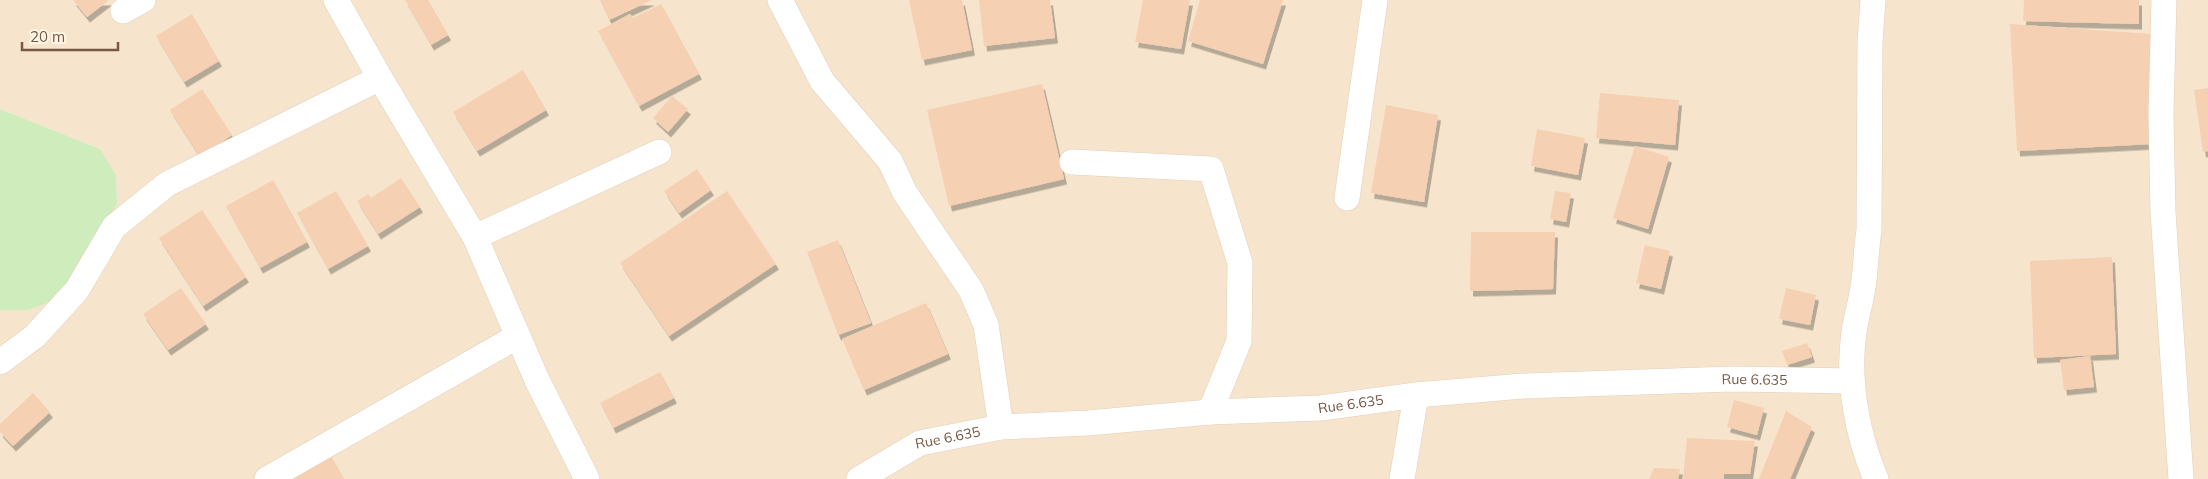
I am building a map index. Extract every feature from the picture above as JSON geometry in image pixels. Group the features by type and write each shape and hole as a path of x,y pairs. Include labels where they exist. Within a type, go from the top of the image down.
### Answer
{"street":[{"path":"336,0 380,78 475,237 537,380 587,479"},
{"path":"780,0 822,81 890,161 905,193 971,290 986,325 1001,428"},
{"path":"1347,198 1375,0"},
{"path":"1873,0 1870,42 1869,230 1865,257 1864,287 1854,333 1852,381 1860,430 1876,479"},
{"path":"2164,0 2161,114 2163,212 2181,479"},
{"path":"0,362 35,336 77,290 114,227 167,184 380,78"},
{"path":"475,237 659,152"},
{"path":"1072,162 1211,169 1240,263 1239,341 1210,412"},
{"path":"267,479 518,336"},
{"name":"Rue 6.635","path":"859,479 920,443 1001,428 1088,423 1210,412 1320,408 1416,395 1523,386 1732,379 1852,381"},
{"path":"1402,479 1416,395"}],"shaded area":[{"path":"0,0 2208,0 2208,479 0,479 0,310 28,310 78,280 117,204 116,175 100,149 0,109"}],"green space":[{"path":"0,109 100,149 116,175 117,204 78,280 57,299 28,310 0,310"}],"building":[{"path":"73,0 109,0 87,17"},
{"path":"405,0 428,0 448,35 431,45"},
{"path":"600,0 652,0 609,20"},
{"path":"909,0 962,0 972,50 922,60"},
{"path":"979,0 1050,0 1055,38 984,46"},
{"path":"1143,0 1190,0 1181,49 1135,42"},
{"path":"1200,0 1283,0 1263,64 1188,41"},
{"path":"2024,0 2139,0 2139,24 2023,21"},
{"path":"661,4 699,74 639,106 598,31 630,14 633,18"},
{"path":"192,14 219,61 184,82 156,36"},
{"path":"2010,24 2151,34 2152,144 2017,151"},
{"path":"523,70 546,110 477,151 453,112"},
{"path":"1042,84 1064,179 949,206 927,110"},
{"path":"2208,88 2208,151 2203,152 2194,90"},
{"path":"202,89 232,135 200,157 170,110"},
{"path":"1600,93 1679,100 1675,145 1596,138"},
{"path":"672,96 688,109 668,132 653,118"},
{"path":"1386,105 1438,115 1424,202 1371,193"},
{"path":"1537,129 1585,138 1578,175 1531,166"},
{"path":"1635,146 1669,157 1648,229 1613,218"},
{"path":"697,169 711,190 679,213 664,191"},
{"path":"401,178 420,207 378,234 357,201 368,194 371,198"},
{"path":"273,180 307,242 260,268 226,206"},
{"path":"336,191 368,246 328,269 297,213"},
{"path":"727,191 776,264 669,336 620,263"},
{"path":"1555,191 1571,193 1566,222 1550,219"},
{"path":"202,210 246,277 203,306 159,238"},
{"path":"1471,232 1555,232 1553,289 1470,291"},
{"path":"838,240 871,323 838,335 807,252"},
{"path":"1645,245 1670,251 1661,289 1636,283"},
{"path":"2112,257 2116,354 2034,358 2030,261"},
{"path":"181,288 206,324 168,350 143,314"},
{"path":"1786,288 1816,295 1810,325 1779,319"},
{"path":"926,303 948,354 864,390 842,339"},
{"path":"1807,343 1812,357 1787,365 1782,351"},
{"path":"2090,356 2094,387 2064,390 2060,360"},
{"path":"660,372 674,398 613,428 600,403"},
{"path":"33,393 50,412 13,446 0,432 0,424"},
{"path":"1734,400 1764,408 1757,435 1727,427"},
{"path":"1786,411 1812,427 1790,479 1759,479"},
{"path":"1687,438 1755,441 1750,474 1724,474 1724,479 1683,479"},
{"path":"329,453 344,479 285,479"},
{"path":"1654,468 1680,469 1678,479 1649,479"}]}
